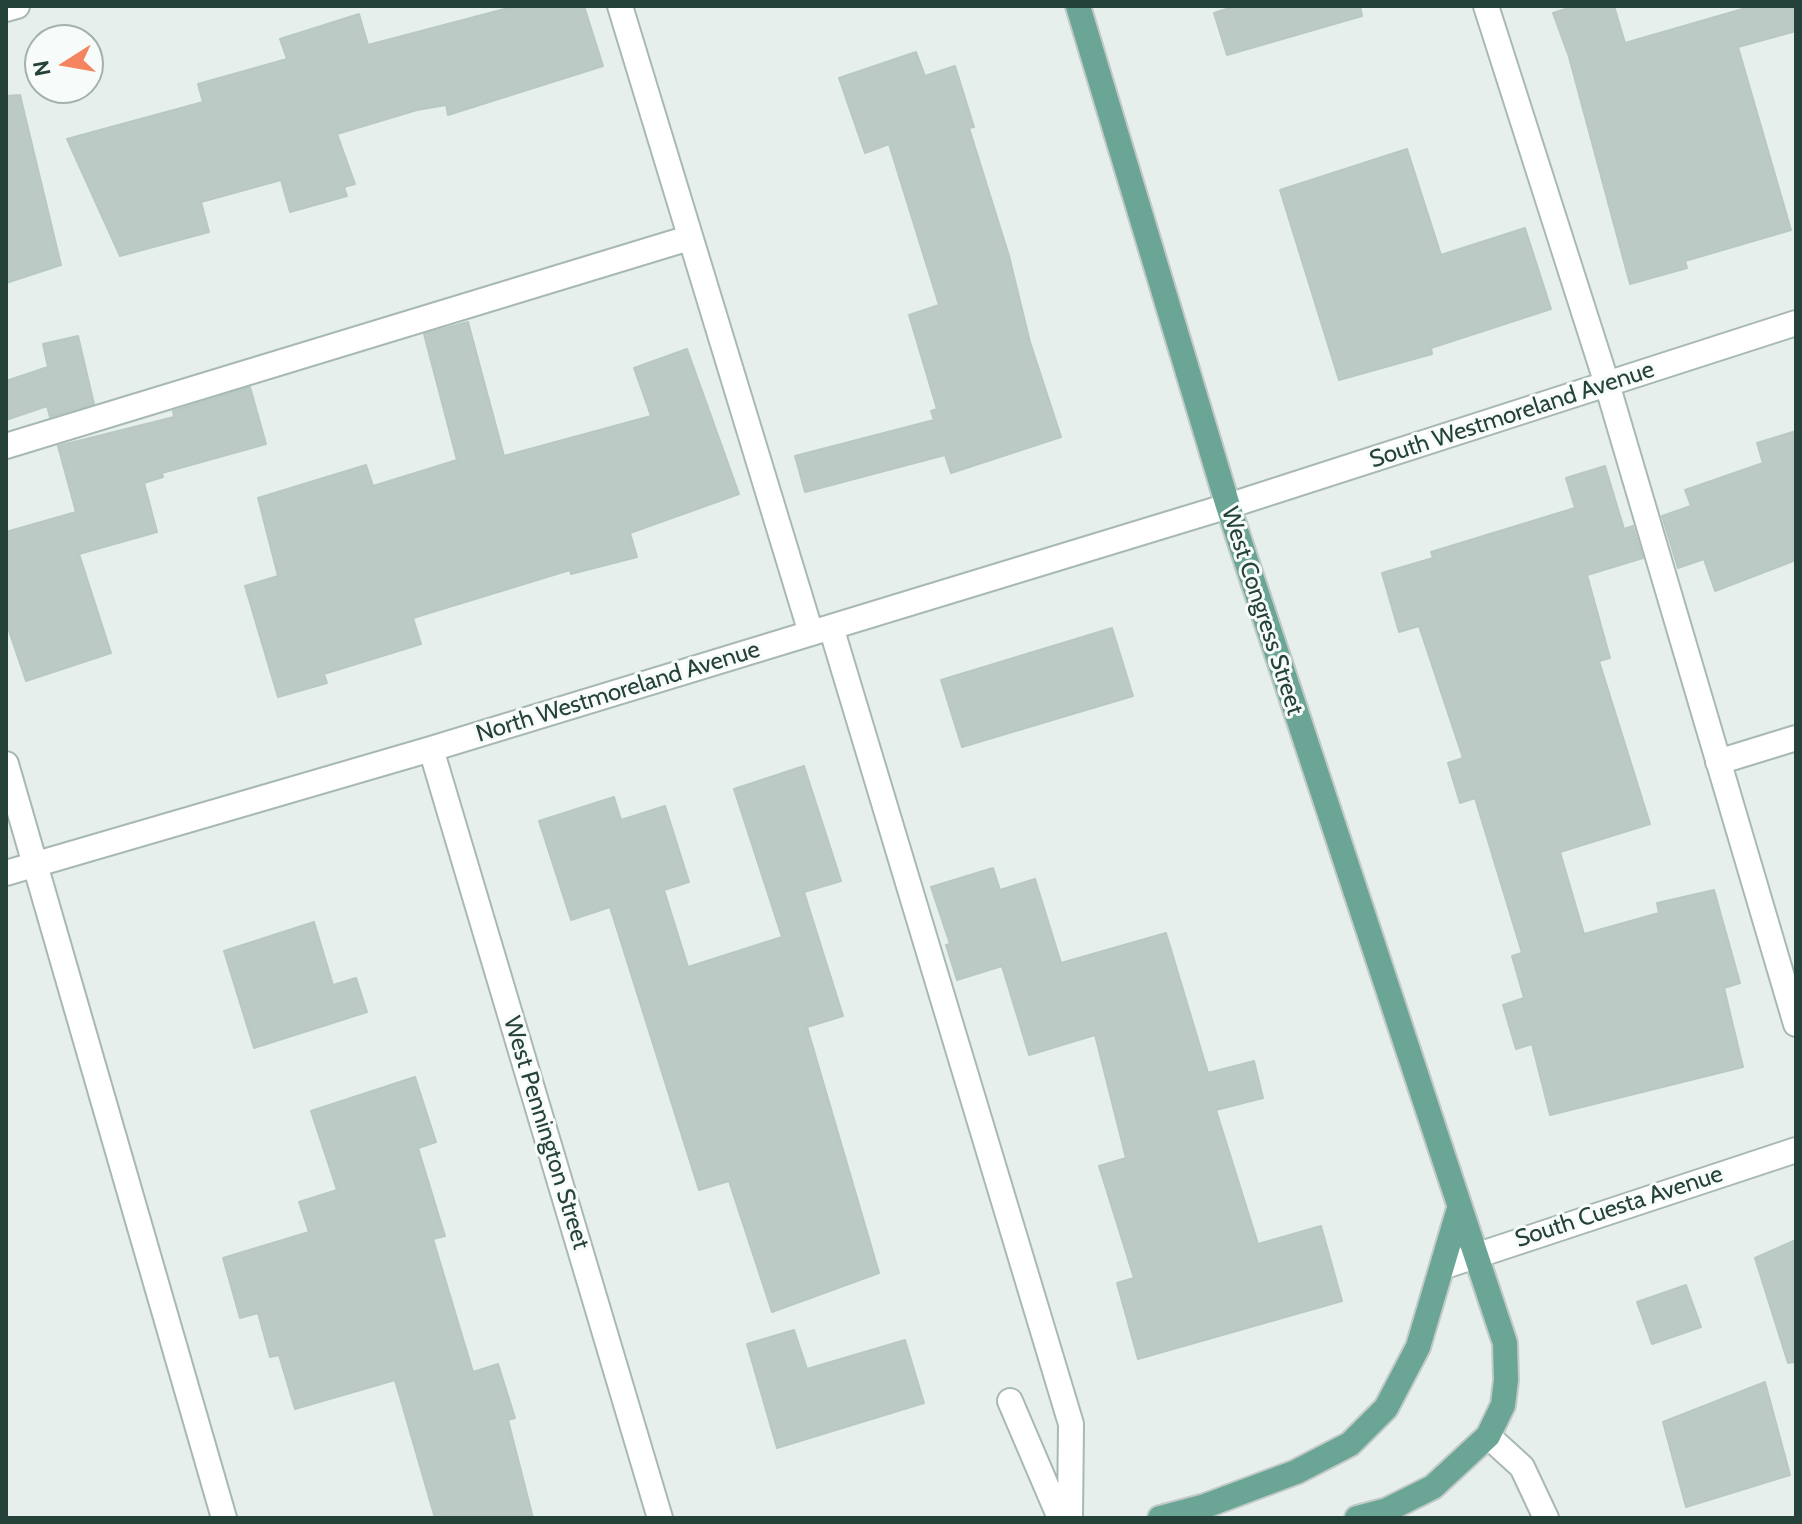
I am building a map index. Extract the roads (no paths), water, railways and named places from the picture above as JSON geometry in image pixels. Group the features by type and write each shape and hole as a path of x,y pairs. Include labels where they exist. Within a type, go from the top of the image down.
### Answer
{"main road":[{"name":"West Congress Street","path":"1078,6 1228,506 1458,1212 1505,1343 1503,1405 1488,1436"},
{"path":"1160,1518 1296,1472 1350,1444 1386,1408 1418,1347 1458,1212"},
{"path":"1357,1518 1387,1510 1433,1487 1488,1436"}],"street":[{"path":"6,9 17,6"},
{"path":"620,6 689,238 821,630 1071,1424 1070,1518"},
{"path":"1486,6 1607,384 1796,1024"},
{"path":"6,446 689,238"},
{"name":"South Westmoreland Avenue","path":"1228,506 1796,323"},
{"name":"North Westmoreland Avenue","path":"6,873 431,749 1228,506"},
{"path":"1718,762 1796,738"},
{"name":"West Pennington Street","path":"431,749 660,1518"},
{"path":"6,764 224,1518"},
{"name":"South Cuesta Avenue","path":"1442,1267 1796,1150"},
{"path":"1010,1401 1060,1518"},
{"path":"1488,1436 1522,1467 1546,1518"}]}
